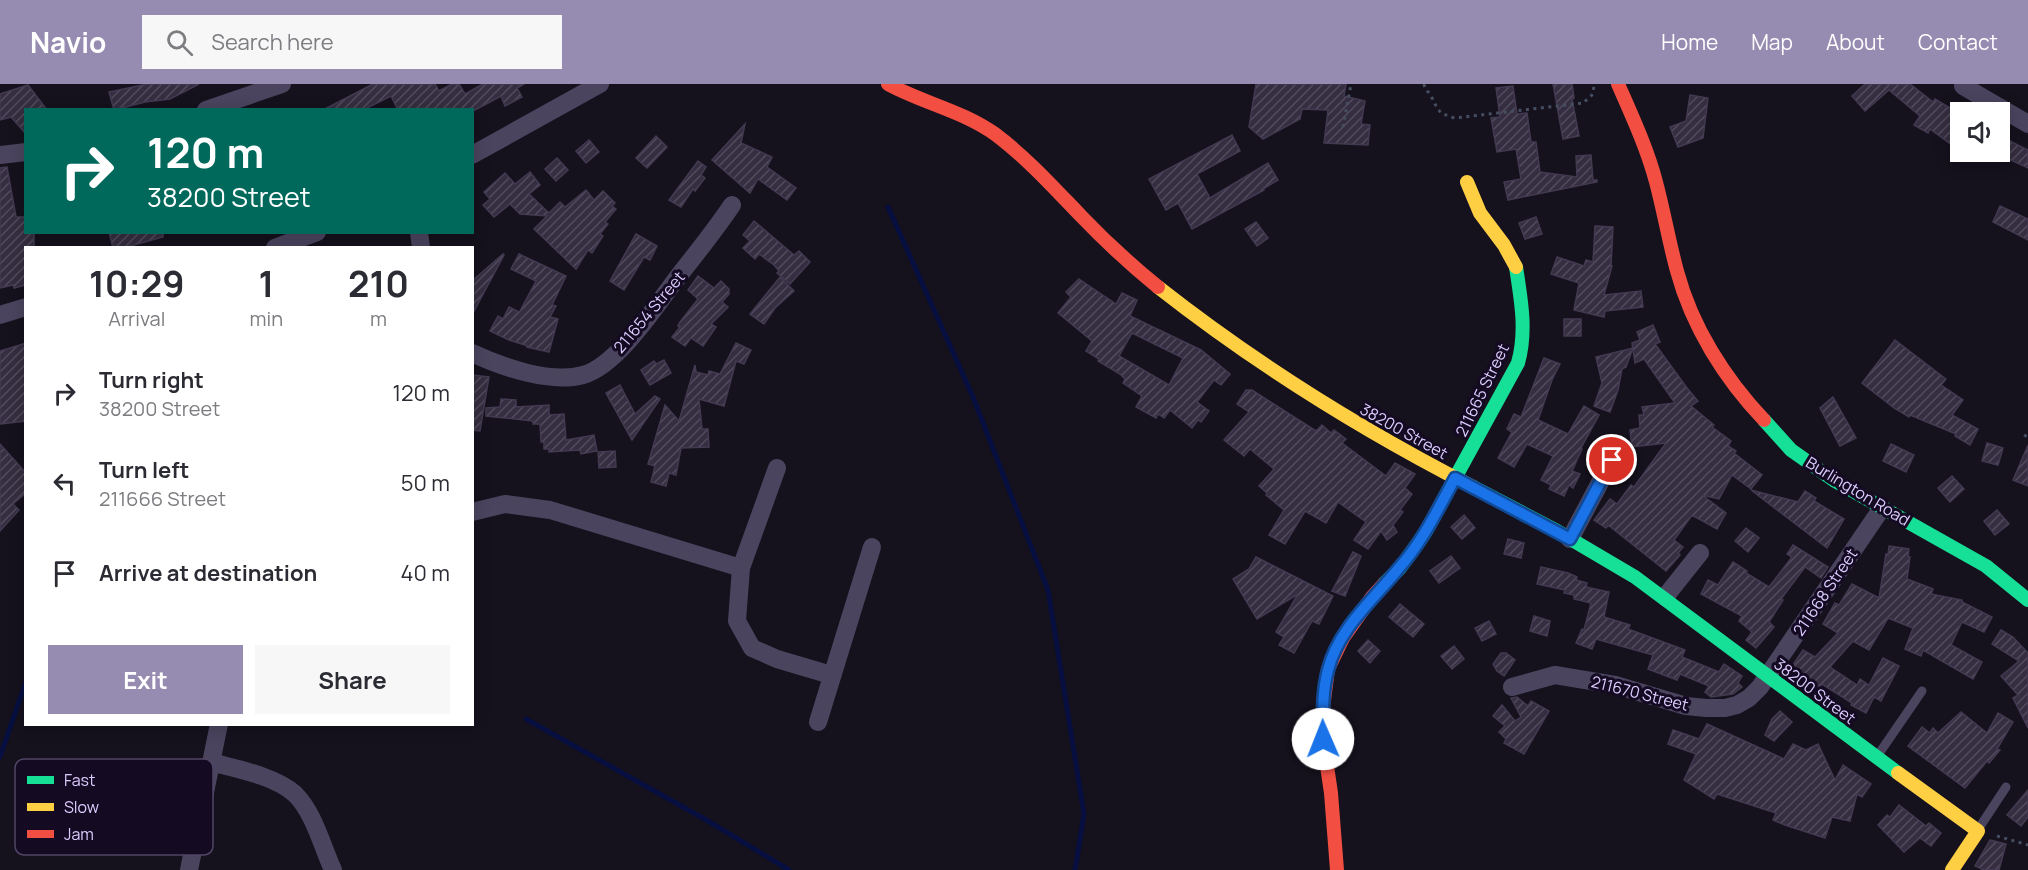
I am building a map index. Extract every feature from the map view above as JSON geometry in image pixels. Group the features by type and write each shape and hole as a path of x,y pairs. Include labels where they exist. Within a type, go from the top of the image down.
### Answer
{"street":[{"path":"212,108 282,84"},
{"path":"474,154 600,84"},
{"name":"38200 Street","path":"888,84 959,113 996,135 1053,186 1094,230 1132,265 1194,314 1323,404 1372,434 1570,539 1632,575 1665,597 1767,676 1978,831"},
{"name":"Burlington Road","path":"1618,84 1639,132 1656,181 1677,273 1688,302 1708,346 1743,398 1791,450 1835,481 1986,566 2028,600"},
{"path":"1963,86 2028,124"},
{"path":"0,155 24,152"},
{"name":"211665 Street","path":"1337,870 1331,793 1323,739 1323,708 1328,669 1342,638 1372,597 1400,568 1425,533 1518,363 1522,345 1522,304 1516,267 1504,245 1480,213 1467,182"},
{"name":"211654 Street","path":"474,354 524,372 552,377 584,375 596,369 620,350 652,313 732,205"},
{"path":"300,244 314,234"},
{"path":"0,315 24,308"},
{"path":"1570,539 1612,460"},
{"path":"777,468 741,568 737,621 752,648 777,659 831,675"},
{"path":"474,512 505,504 550,510 741,568"},
{"name":"211668 Street","path":"1767,676 1882,508"},
{"path":"818,722 872,547"},
{"path":"1665,597 1700,553"},
{"name":"211670 Street","path":"1512,687 1555,675 1615,685 1686,705 1715,708 1737,705 1749,698 1767,676"},
{"path":"212,759 219,726"},
{"path":"213,763 267,778 294,794 310,816 333,870"},
{"path":"1952,870 1978,831"},
{"path":"189,870 192,855"}],"lane":[{"path":"1877,757 1922,691"},
{"path":"1978,831 2006,787"}],"path":[{"path":"1343,127 1351,84"},
{"path":"1424,84 1434,106 1439,111 1455,118 1583,103 1593,94 1594,84"},
{"path":"1978,831 2028,845"}],"building":[{"path":"147,84 199,84 170,99 122,108 113,108 109,92"},
{"path":"373,84 435,84 439,91 452,84 459,84 465,94 483,84 524,84 517,88 522,97 505,106 501,96 475,110 474,108 397,108 391,96 367,108 327,108"},
{"path":"1256,84 1346,84 1344,96 1365,101 1361,124 1370,125 1368,145 1324,143 1328,110 1302,109 1300,119 1263,139 1249,127"},
{"path":"1553,84 1572,84 1574,98 1572,99 1579,136 1563,139"},
{"path":"1865,84 1910,84 1933,102 1935,99 1950,108 1950,144 1930,129 1928,133 1914,125 1920,116 1889,90 1865,111 1852,96"},
{"path":"28,85 45,108 24,108 24,132 11,117 0,120 0,94"},
{"path":"1513,86 1517,114 1527,113 1531,142 1536,142 1540,172 1577,177 1576,156 1591,155 1593,180 1597,182 1508,200 1504,182 1521,179 1516,149 1497,152 1491,118 1500,117 1496,88"},
{"path":"1690,95 1708,98 1703,138 1678,147 1670,127 1686,121"},
{"path":"745,124 741,143 772,157 767,167 796,188 787,200 758,179 750,193 712,160"},
{"path":"1232,135 1240,151 1197,174 1210,198 1268,163 1278,180 1192,229 1178,203 1166,210 1149,179"},
{"path":"656,136 667,147 647,168 636,158"},
{"path":"589,140 599,152 586,163 576,151"},
{"path":"2010,141 2028,150 2028,168 2010,160"},
{"path":"557,158 568,170 556,181 545,169"},
{"path":"698,161 706,167 701,175 705,178 695,191 693,189 681,207 669,200"},
{"path":"7,167 16,217 24,217 24,234 34,234 34,246 24,246 24,286 14,288 13,285 0,288 0,168"},
{"path":"530,172 540,185 529,194 549,213 560,202 565,207 586,190 594,200 603,191 615,203 612,206 616,209 605,222 608,224 600,234 603,236 592,253 588,250 576,269 534,229 547,216 520,214 510,204 494,217 483,205 490,199 484,192 505,173 515,184"},
{"path":"2000,206 2028,219 2028,240 1993,222"},
{"path":"1536,217 1542,234 1525,239 1519,223"},
{"path":"754,221 794,255 799,251 810,262 790,284 777,273 779,271 774,265 759,254 755,259 743,248 750,241 743,235"},
{"path":"1256,222 1268,238 1257,246 1245,229"},
{"path":"1595,226 1613,227 1612,266 1604,295 1641,291 1643,307 1605,311 1604,317 1574,310 1579,283 1551,274 1557,257 1584,266 1586,260 1593,262"},
{"path":"110,234 163,234 163,237 130,246 112,246"},
{"path":"636,234 657,246 650,260 644,257 624,290 610,281"},
{"path":"503,254 504,255 474,311 474,279"},
{"path":"519,254 566,276 552,305 556,306 550,317 558,319 549,352 527,347 490,331 498,316 503,319 509,307 520,311 536,281 511,269"},
{"path":"698,276 714,288 721,281 729,289 729,294 722,302 728,307 711,324 716,327 703,346 691,338 685,346 672,337 680,327 678,326 680,322 698,299 688,290"},
{"path":"780,277 794,291 775,308 764,324 750,314"},
{"path":"1079,279 1116,304 1122,293 1137,300 1130,316 1201,350 1230,374 1221,385 1214,380 1197,402 1209,411 1201,422 1198,420 1192,428 1170,410 1164,418 1158,414 1156,418 1136,407 1142,396 1123,383 1125,379 1120,374 1086,351 1092,341 1058,313 1071,297 1066,292","holes":["1132,333 1183,358 1169,385 1119,356"]},
{"path":"1564,319 1581,319 1581,336 1564,336"},
{"path":"1653,325 1660,342 1655,344 1698,401 1691,406 1714,425 1712,427 1731,441 1728,446 1736,451 1734,453 1762,475 1751,489 1732,475 1719,499 1702,495 1726,513 1717,529 1692,515 1674,540 1683,547 1678,553 1680,555 1666,571 1608,525 1606,528 1594,520 1610,499 1617,504 1631,485 1634,487 1666,443 1632,447 1630,430 1640,428 1639,415 1644,415 1642,407 1675,403 1644,359 1635,363 1632,343 1640,340 1637,332"},
{"path":"1895,340 1946,379 1941,385 1963,400 1952,415 1978,429 1970,445 1955,436 1956,434 1910,415 1909,417 1862,383"},
{"path":"736,343 751,350 744,364 736,361 724,406 699,399 702,429 708,429 709,447 681,448 676,475 669,473 666,486 651,482 655,466 648,464 665,405 679,421 695,365 696,372 708,375 709,371 720,374"},
{"path":"24,344 24,421 0,424 0,351"},
{"path":"1633,348 1626,367 1622,369 1610,412 1594,406 1602,383 1596,357"},
{"path":"1544,358 1560,364 1538,420 1568,434 1584,406 1599,415 1581,448 1572,471 1580,474 1573,488 1569,485 1564,496 1549,489 1551,485 1541,480 1553,456 1527,444 1514,467 1498,458 1512,432 1507,429 1514,414 1521,417"},
{"path":"664,360 671,373 650,385 641,370 654,361 656,364"},
{"path":"474,375 489,377 480,431 474,430"},
{"path":"620,385 635,414 655,396 660,399 632,440 606,393"},
{"path":"1246,390 1252,390 1316,431 1322,425 1331,433 1334,430 1346,439 1342,443 1386,476 1395,463 1415,474 1405,488 1412,494 1400,510 1403,512 1393,525 1397,532 1387,540 1381,531 1368,549 1354,540 1366,522 1338,502 1326,523 1305,511 1285,544 1269,535 1284,510 1259,486 1274,469 1250,449 1244,456 1224,440 1249,412 1237,404"},
{"path":"1833,397 1856,438 1840,446 1820,408"},
{"path":"501,399 516,400 516,407 549,405 549,415 564,414 566,440 594,435 597,451 581,454 580,450 549,452 549,449 544,449 544,442 541,442 540,424 533,424 533,421 486,416 486,408 500,407"},
{"path":"1987,443 2003,448 1998,465 1982,461"},
{"path":"0,444 24,471 24,495 13,504 19,510 0,531"},
{"path":"1891,444 1914,455 1906,472 1883,461"},
{"path":"2028,445 2028,486 2013,480"},
{"path":"615,451 616,467 599,468 598,452"},
{"path":"1952,476 1964,489 1950,502 1938,488"},
{"path":"1751,490 1798,502 1805,491 1816,498 1814,501 1844,519 1827,548"},
{"path":"1997,510 2009,524 1995,535 1984,521"},
{"path":"1464,515 1475,528 1462,539 1451,527"},
{"path":"1746,528 1759,538 1748,552 1735,541"},
{"path":"1508,539 1524,543 1521,558 1504,554"},
{"path":"1793,545 1828,567 1821,578 1805,567 1781,599 1783,600 1769,622 1774,627 1756,648 1746,640 1752,632 1739,621 1742,616 1701,594 1708,580 1718,585 1733,562 1769,587 1792,557 1787,554"},
{"path":"1889,546 1909,549 1907,579 1933,589 1931,594 1962,600 1992,617 1984,632 1962,622 1951,645 1982,662 1973,679 1923,650 1921,656 1905,649 1913,628 1888,618 1869,650 1853,641 1830,667 1857,685 1860,679 1869,685 1883,658 1899,666 1881,701 1874,697 1866,713 1822,684 1815,693 1788,672 1803,650 1815,657 1838,633 1823,624 1835,603 1839,605 1852,584 1879,598"},
{"path":"1353,552 1361,556 1345,596 1332,591"},
{"path":"1451,556 1460,568 1439,583 1430,571"},
{"path":"1256,557 1333,596 1319,624 1312,621 1294,653 1279,645 1284,637 1276,632 1298,594 1257,619 1233,579 1249,569"},
{"path":"1541,567 1568,573 1577,577 1576,580 1587,583 1586,587 1609,592 1604,617 1630,625 1628,629 1685,650 1682,657 1719,672 1724,664 1742,676 1738,683 1742,687 1733,694 1711,697 1705,692 1709,686 1680,674 1677,680 1648,669 1653,655 1596,639 1592,649 1576,643 1582,629 1584,630 1591,603 1574,599 1574,595 1564,593 1565,590 1537,584"},
{"path":"1400,604 1424,624 1413,637 1389,617"},
{"path":"1534,616 1550,621 1547,636 1530,631"},
{"path":"1489,621 1496,634 1482,641 1475,628"},
{"path":"2001,630 2013,637 2028,653 2028,728 2013,698 2018,695 2001,676 2019,661 1992,644"},
{"path":"1368,640 1380,651 1370,663 1358,651"},
{"path":"1454,646 1464,659 1452,669 1441,656"},
{"path":"1501,653 1506,653 1515,660 1504,676 1493,664"},
{"path":"1517,697 1528,706 1531,701 1549,711 1524,754 1504,743 1506,739 1499,732 1505,726 1493,716 1502,705 1515,721 1521,717 1511,698"},
{"path":"1780,711 1792,722 1774,741 1765,735 1772,719"},
{"path":"1961,712 1987,733 1998,713 2013,722 1997,749 2000,750 1989,763 1987,761 1965,788 1908,746 1922,727 1930,733 1933,728 1938,733"},
{"path":"1707,724 1784,759 1793,744 1806,750 1818,744 1835,780 1843,765 1871,784 1862,797 1857,794 1850,821 1832,817 1825,838 1785,825 1773,820 1776,813 1717,794 1714,799 1684,780 1696,754 1668,744 1673,730 1699,739"},
{"path":"2028,790 2028,817 2021,826 2007,815"},
{"path":"1899,805 1926,826 1929,823 1941,833 1931,846 1920,838 1904,852 1878,825 1887,815 1890,817"},
{"path":"1990,840 2006,844 1999,870 1984,870 1975,866"}],"waterway":[{"path":"888,207 973,397 1048,590 1084,814 1075,870"},
{"path":"0,757 24,687"},
{"path":"526,719 708,821 789,870"}],"traffic: fast":[{"path":"1384,584 1400,568 1425,533 1518,363 1523,327 1516,267"},
{"path":"1764,420 1791,450 1835,481 1986,566 2028,600"},
{"path":"1473,487 1557,531 1635,577 1898,773"}],"traffic: slow":[{"path":"1467,182 1480,213 1504,245 1516,267"},
{"path":"1158,287 1233,343 1311,395 1391,443 1473,487"},
{"path":"1898,773 1978,831 1952,870"}],"traffic: jam":[{"path":"888,84 970,119 1007,143 1109,244 1158,287"},
{"path":"1618,84 1652,169 1677,271 1691,312 1723,370 1764,420"},
{"path":"1337,870 1331,793 1323,739 1323,708 1328,669 1343,638 1384,584"}],"route":[{"path":"1323,739 1323,708 1328,669 1342,638 1372,597 1400,568 1425,533 1441,508 1455,478 1570,539 1612,460"}]}
